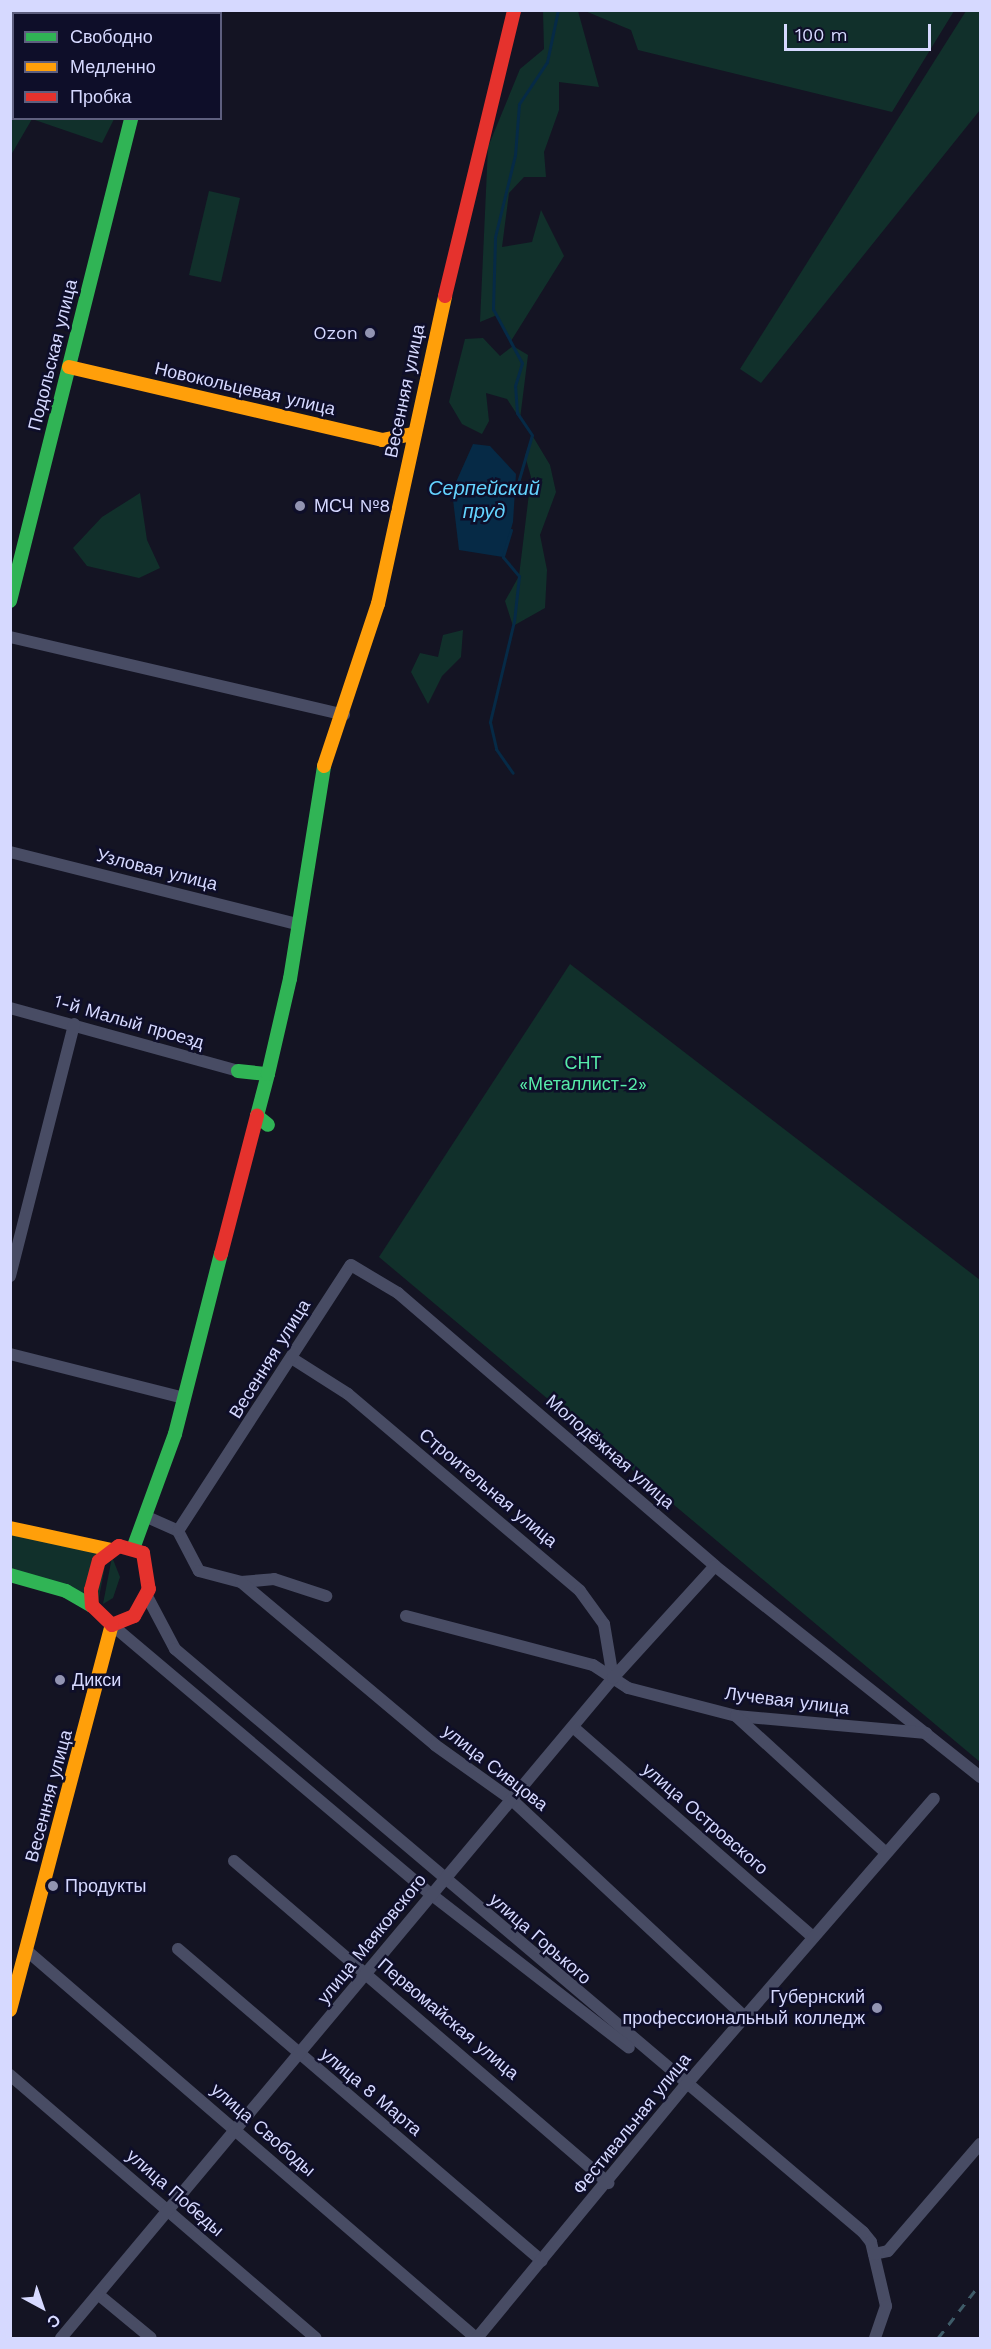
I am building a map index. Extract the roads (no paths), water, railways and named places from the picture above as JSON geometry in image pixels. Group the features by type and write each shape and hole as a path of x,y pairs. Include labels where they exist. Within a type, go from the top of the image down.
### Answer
{"street":[{"name":"Весенняя улица","path":"134,1546 147,1517 184,1398 262,1121 268,1074 290,979 296,924 321,775 344,715 378,604 413,434 514,10"},
{"name":"Подольская улица","path":"10,601 131,120"},
{"name":"Новокольцевая улица","path":"69,367 382,440 413,434"},
{"path":"10,637 344,715"},
{"name":"Узловая улица","path":"10,852 296,924"},
{"name":"1-й Малый проезд","path":"10,1008 238,1071"},
{"path":"10,1276 74,1024"},
{"path":"238,1071 268,1074"},
{"name":"Весенняя улица","path":"178,1531 293,1359 351,1265"},
{"name":"Молодёжная улица","path":"351,1265 398,1293 715,1566 843,1671 928,1733 981,1777"},
{"path":"10,1354 184,1398"},
{"name":"Строительная улица","path":"293,1359 348,1394 580,1591 604,1624 613,1678"},
{"path":"147,1517 178,1531 199,1571 241,1582 274,1579 326,1596"},
{"path":"10,1528 112,1550 134,1546 149,1570 148,1598 134,1616 112,1625 92,1606 66,1591 10,1575"},
{"path":"92,1606 94,1574 112,1550"},
{"name":"улица Маяковского","path":"61,2338 367,1975 613,1678 715,1566"},
{"name":"улица Сивцова","path":"241,1582 435,1745 512,1800 744,2016"},
{"name":"улица Горького","path":"148,1598 175,1649 685,2086"},
{"name":"Лучевая улица","path":"406,1616 593,1665 628,1688 735,1716 928,1733"},
{"name":"Весенняя улица","path":"10,2010 112,1625"},
{"name":"улица Горького","path":"112,1625 432,1895 572,2008 685,2086"},
{"path":"735,1716 886,1852"},
{"name":"улица Островского","path":"573,1727 813,1937"},
{"name":"Фестивальная улица","path":"477,2338 609,2183 685,2086 744,2016 934,1799"},
{"name":"Первомайская улица","path":"234,1861 609,2183"},
{"name":"улица 8 Марта","path":"178,1949 298,2055 542,2261"},
{"name":"улица Свободы","path":"26,1950 477,2338"},
{"name":"улица Победы","path":"10,2075 316,2338"},
{"path":"685,2086 863,2232 874,2254 886,2306 875,2338"},
{"path":"874,2254 888,2251 981,2144"},
{"path":"99,2295 151,2338"}],"water":[{"name":"Серпейский пруд","path":"473,444 490,446 516,474 513,522 503,557 459,550 452,491"}],"waterway":[{"path":"515,493 532,435 517,413 515,386 522,363 493,309 495,237 515,155 519,104 547,62 558,10"},
{"path":"511,530 503,557 519,576 514,621 490,722 496,749 513,773"}],"railway":[{"path":"938,2338 980,2284"}],"place":[{"name":"Ozon","path":"370,333"},
{"name":"МСЧ №8","path":"300,506"},
{"name":"Дикси","path":"60,1680"},
{"name":"Продукты","path":"53,1886"},
{"name":"Губернский профессиональный колледж","path":"877,2008"}],"park label":[{"name":"СНТ «Металлист-2»","path":"583,1074"}]}
